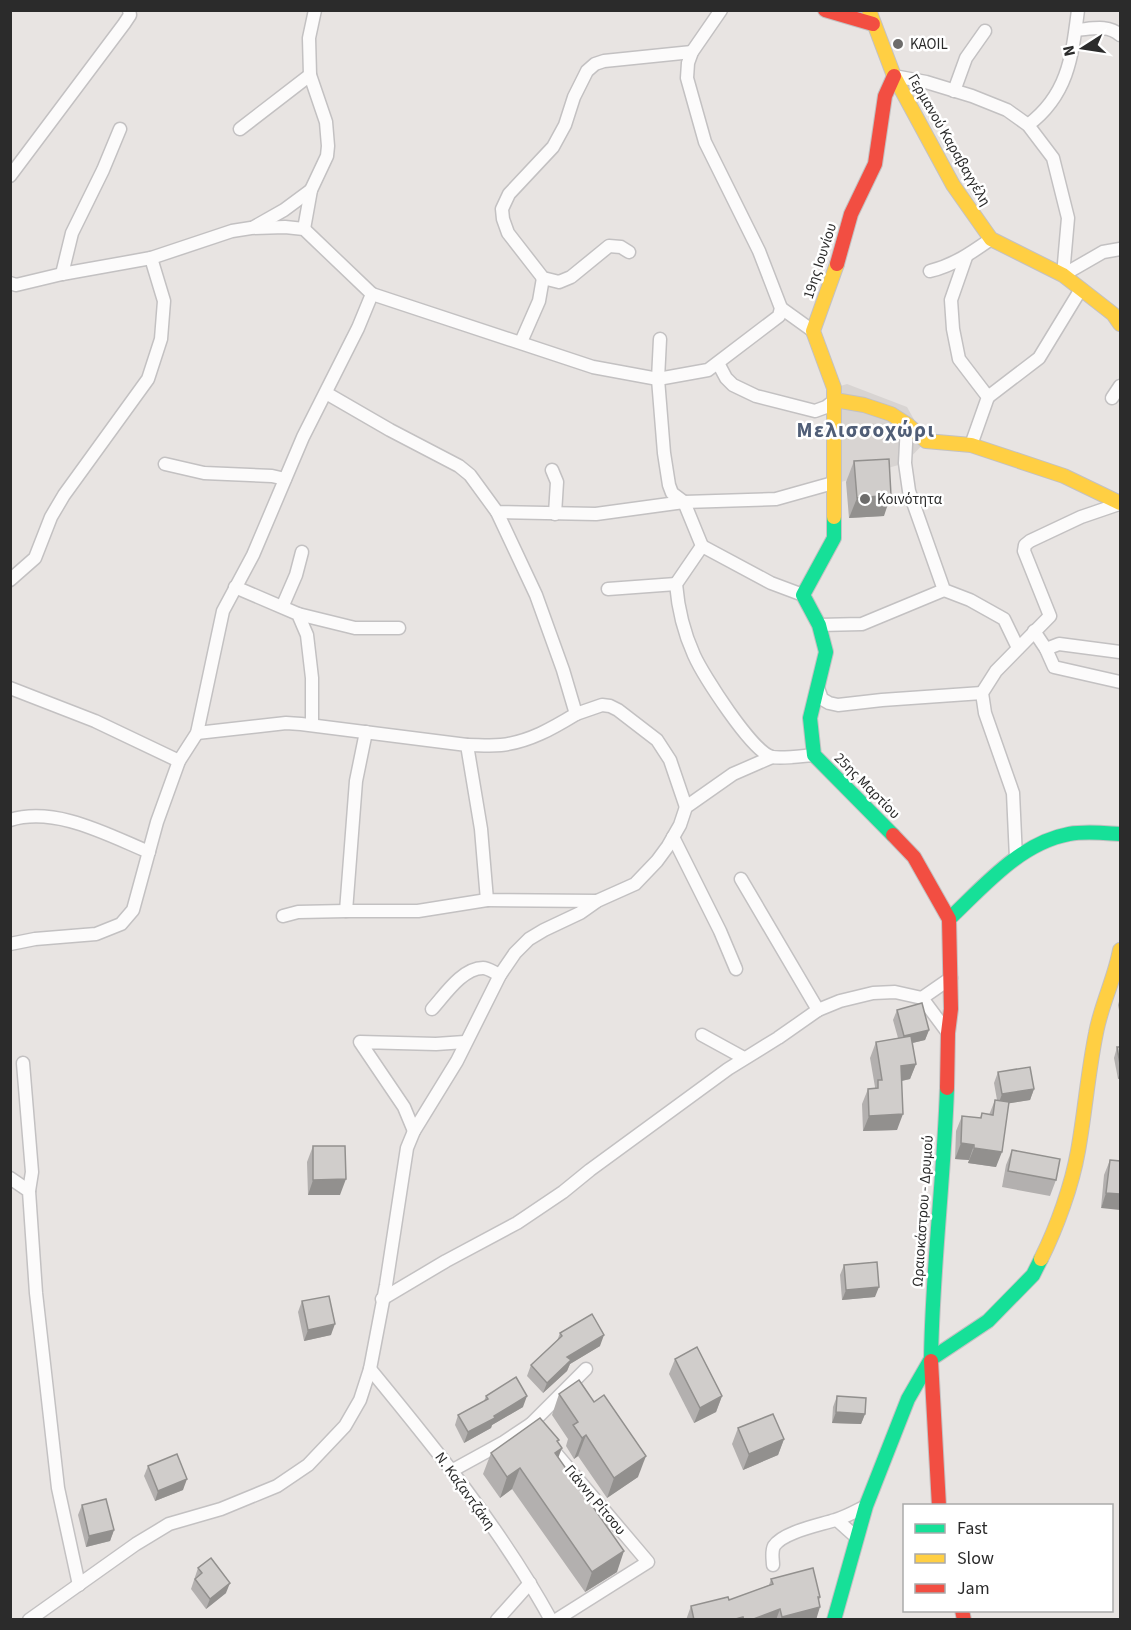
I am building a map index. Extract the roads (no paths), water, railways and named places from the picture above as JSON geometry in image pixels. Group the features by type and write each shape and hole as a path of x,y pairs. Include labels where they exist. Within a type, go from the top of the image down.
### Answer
{"main road":[{"path":"825,10 871,17"},
{"name":"Γερμανού Καραβαγγέλη","path":"871,17 894,76 953,185 992,239 1062,275 1113,315 1120,324"},
{"name":"19ης Ιουνίου","path":"813,331 833,279 851,214 875,164 885,96 894,76"},
{"path":"804,595 834,538 834,388 813,331"},
{"path":"835,400 877,408 908,425 919,438 926,441 971,445 1064,476 1120,503"},
{"name":"25ης Μαρτίου","path":"804,595 819,625 826,652 810,718 814,755 915,857 949,919"},
{"path":"949,919 1016,858 1046,840 1082,833 1120,834"},
{"name":"Ωραιοκάστρου - Δρυμού","path":"939,1504 931,1359 945,1152 951,978 949,919"},
{"path":"834,1620 866,1506 908,1399 931,1359 988,1321 1033,1275 1045,1251 1071,1181 1078,1151 1096,1031 1102,1005 1120,959"}],"street":[{"path":"10,176 124,24 130,15 129,10"},
{"path":"304,229 311,190 327,156 328,146 326,122 310,75 309,38 315,10"},
{"path":"721,10 692,52 688,63 687,78 705,142 759,251 781,308 813,331"},
{"path":"1028,125 1043,113 1059,90 1069,67 1078,10"},
{"path":"1076,30 1105,28 1116,31 1120,35"},
{"path":"954,91 966,58 985,31"},
{"path":"629,252 621,247 609,246 571,278 559,282 543,278 508,233 502,209 509,194 553,147 566,125 574,97 588,70 594,64 692,52"},
{"path":"240,129 310,75"},
{"path":"894,76 926,82 1007,110 1028,125 1053,158 1068,218 1062,275"},
{"path":"62,273 72,232 103,170 120,129"},
{"path":"251,228 284,210 311,190"},
{"path":"12,285 62,273 151,258 232,231 285,227 304,229 372,294 593,366 658,379 708,370 779,316 781,308"},
{"path":"930,271 947,267 992,239"},
{"path":"1062,275 1103,252 1120,249"},
{"path":"966,257 951,300 953,329 959,359 988,397"},
{"path":"10,580 35,558 51,518 64,495 148,379 161,339 164,301 151,258"},
{"path":"521,342 538,301 543,278"},
{"path":"971,445 988,397 1039,358 1081,289"},
{"path":"10,944 35,939 96,934 122,924 133,910 157,822 179,761 197,733 223,611 253,555 318,406 358,328 372,294"},
{"path":"660,339 658,379 664,453 672,493 684,501 702,546 771,583 804,595"},
{"path":"718,363 726,378 733,385 756,396 815,411 835,400"},
{"path":"1112,398 1120,386"},
{"path":"326,393 459,466 478,484 497,512 536,595 576,714"},
{"path":"908,425 905,463 909,491 944,590"},
{"path":"165,464 204,473 272,476 285,479"},
{"path":"552,470 557,482 555,514"},
{"path":"497,512 596,514 684,501 776,499 833,483"},
{"path":"1016,858 1013,793 985,713 982,693 996,671 1050,616 1024,551 1024,545 1030,540 1082,517 1120,503"},
{"path":"702,546 676,584 681,616 694,656 738,724 762,751 772,757"},
{"path":"283,605 296,575 302,552"},
{"path":"608,589 676,584"},
{"path":"235,587 283,605 298,614 355,628 399,628"},
{"path":"819,625 862,624 944,590 970,600 1004,620 1018,648"},
{"path":"298,614 307,635 312,678 312,724"},
{"path":"1034,631 1054,667 1120,682"},
{"path":"1046,649 1059,645 1120,652"},
{"path":"10,688 95,721 179,761"},
{"path":"818,688 822,699 838,705 982,693"},
{"path":"197,733 286,723 312,724 467,745 502,745 549,731 576,714 602,705 610,706 657,740 670,760 686,807"},
{"path":"346,911 356,781 366,732"},
{"path":"467,745 481,828 487,900"},
{"path":"29,1620 136,1544 169,1524 242,1501 277,1486 308,1466 345,1426 360,1400 370,1369 386,1285 407,1148 414,1131 457,1061 500,975 515,953 529,939 580,913 597,901 635,884 657,861 673,837 686,807 733,774 772,757 814,755"},
{"path":"10,820 26,815 44,816 82,825 149,852"},
{"path":"673,837 720,931 736,969"},
{"path":"741,879 818,1010"},
{"path":"283,916 298,912 418,911 487,900 597,901"},
{"path":"432,1009 463,976 472,971 484,968 500,975"},
{"path":"922,998 951,978"},
{"path":"382,1299 517,1223 563,1192 744,1058 818,1010 840,1000 873,993 895,992 922,998 948,1033"},
{"path":"702,1035 744,1058"},
{"path":"414,1131 404,1107 360,1042 436,1044 465,1042"},
{"path":"23,1064 32,1172 29,1191 36,1293 57,1488 79,1585"},
{"path":"10,1178 29,1191"},
{"name":"Ν. Καζαντζάκη","path":"370,1369 453,1470 530,1582 551,1620"},
{"path":"453,1470 531,1424 586,1370"},
{"name":"Γιάννη Ρίτσου","path":"531,1424 648,1562 556,1620"},
{"path":"773,1565 774,1546 784,1538 804,1529 837,1520 866,1506"},
{"path":"837,1520 856,1538"},
{"path":"496,1620 530,1582"},
{"path":"44,1610 53,1620"}],"place":[{"name":"KAOIL","path":"898,44"},
{"name":"Κοινότητα","path":"865,499"}],"district":[{"name":"Μελισσοχώρι","path":"866,430"}]}
